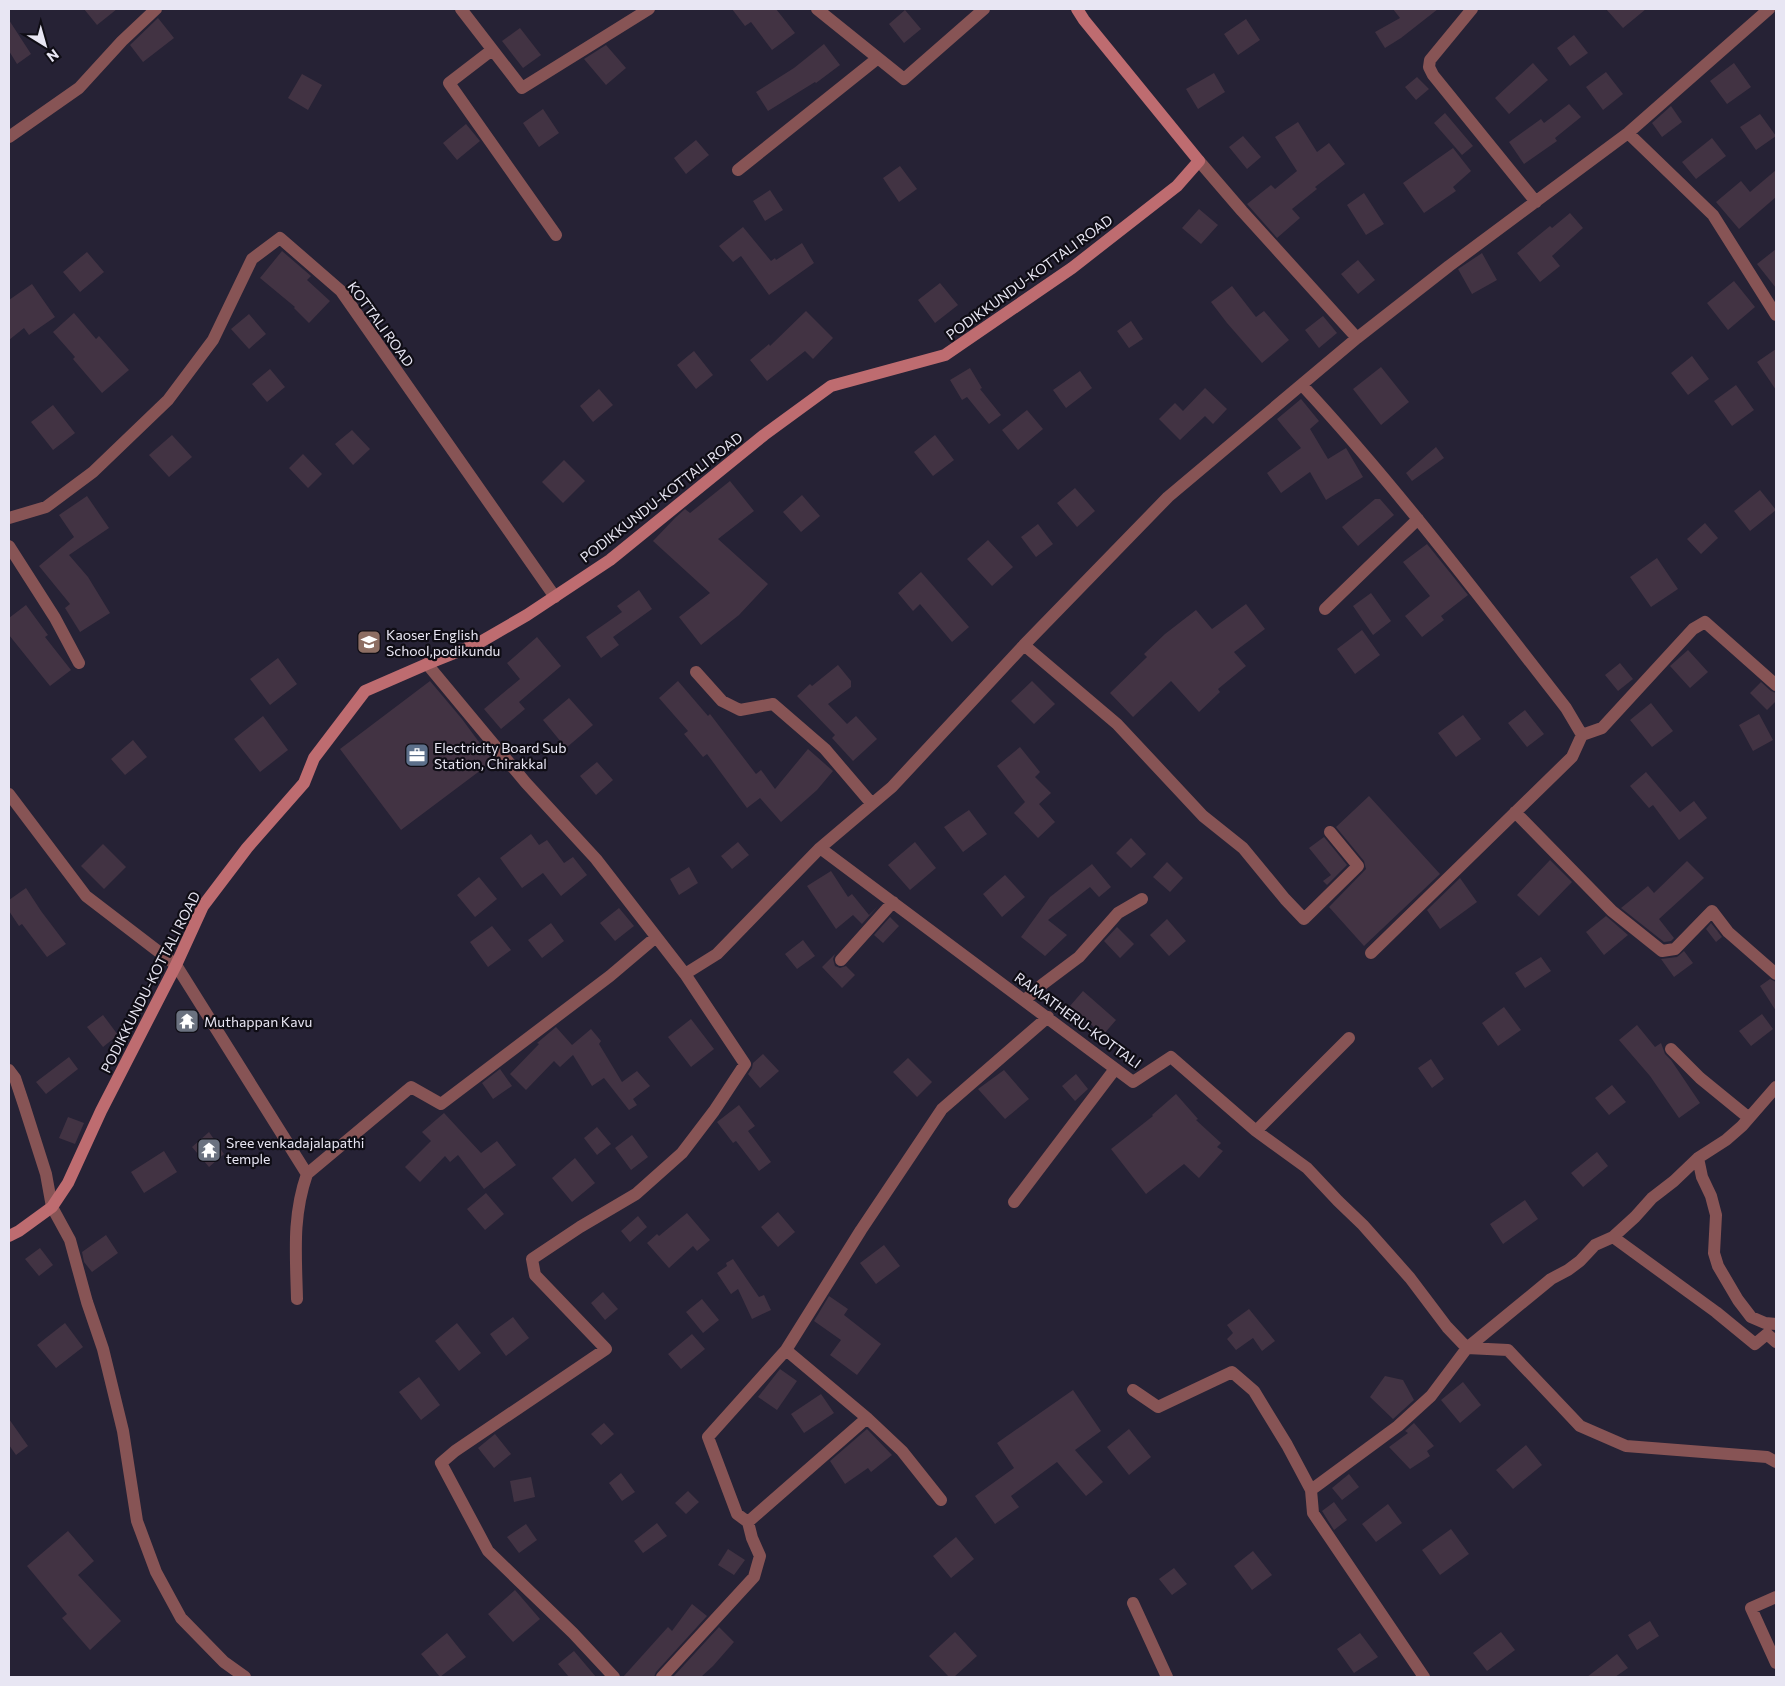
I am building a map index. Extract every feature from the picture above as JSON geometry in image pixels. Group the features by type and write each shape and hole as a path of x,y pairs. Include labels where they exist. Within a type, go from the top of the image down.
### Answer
{"main road":[{"path":"1077,9 1199,161"},
{"name":"PODIKKUNDU-KOTTALI ROAD","path":"9,1236 52,1207 68,1183 101,1111 176,965 203,906 247,848 304,783 314,758 365,691 478,644 555,597 610,560 764,434 831,386 945,355 1072,268 1177,186 1199,161"}],"street":[{"path":"9,137 80,88 122,41 156,9"},
{"path":"460,9 522,88 650,9"},
{"path":"817,9 904,80 984,9"},
{"path":"1472,9 1430,60 1429,67 1536,202"},
{"path":"685,974 717,954 820,848 892,787 1024,645 1168,497 1357,338 1628,133 1770,9"},
{"path":"492,50 449,83 556,235"},
{"path":"738,170 878,58"},
{"path":"1628,133 1712,216 1776,315"},
{"path":"1199,161 1357,338"},
{"name":"KOTTALI ROAD","path":"9,518 46,507 93,472 168,400 213,340 252,258 280,238 341,291 555,597"},
{"path":"1302,385 1342,428 1418,520 1566,708 1582,735"},
{"path":"1326,608 1418,520"},
{"path":"9,546 55,618 79,663"},
{"path":"1371,954 1572,757 1582,735 1602,728 1693,629 1705,622 1776,685"},
{"path":"1024,645 1117,724 1203,816 1243,848 1304,919 1358,866 1330,832"},
{"path":"427,664 526,783 596,859 685,974 745,1064 714,1111 682,1153 636,1194 580,1227 532,1260 535,1275 606,1349 455,1451 441,1463 488,1550 573,1632 614,1677"},
{"path":"696,672 722,700 740,710 773,704 825,749 872,804"},
{"path":"9,794 86,896 176,965 307,1174"},
{"path":"1515,812 1612,911 1662,952 1675,949 1712,911 1728,932 1776,974"},
{"name":"RAMATHERU-KOTTALI","path":"820,848 1133,1082 1172,1057 1256,1131"},
{"path":"1025,1000 1079,957 1118,913 1142,899"},
{"path":"841,960 893,902"},
{"path":"297,1299 295,1234 301,1194 307,1174 410,1087 441,1104 610,976 656,937"},
{"path":"662,1677 754,1577 760,1556 752,1538 748,1522 738,1514 708,1436 786,1350 860,1230 942,1109 1048,1018"},
{"path":"1349,1038 1256,1131 1308,1168 1338,1202 1363,1225 1410,1278 1447,1327 1467,1348 1508,1350 1580,1426 1626,1446 1767,1457 1776,1462"},
{"path":"1671,1048 1700,1078 1749,1118"},
{"path":"1014,1202 1115,1068"},
{"path":"9,1070 15,1078 46,1174 52,1207 70,1240 87,1302 103,1349 123,1431 137,1521 156,1572 181,1618 224,1662 245,1677"},
{"path":"1311,1490 1398,1426 1431,1396 1467,1348 1551,1278 1568,1270 1580,1261 1595,1244 1613,1237 1635,1218 1652,1198 1674,1181 1698,1158 1726,1140 1749,1118 1776,1087"},
{"path":"1698,1158 1702,1177 1711,1196 1716,1215 1714,1253 1718,1266 1738,1300 1751,1316 1765,1323 1776,1324"},
{"path":"1613,1237 1716,1312 1755,1344 1767,1334 1776,1342"},
{"path":"786,1350 867,1418 902,1451 941,1500"},
{"path":"1133,1390 1158,1407 1232,1372 1254,1391 1311,1490 1313,1513 1420,1676"},
{"path":"748,1522 867,1418"},
{"path":"1776,1597 1751,1608 1776,1663"},
{"path":"1133,1604 1167,1677"}],"building":[{"path":"84,9 117,9 97,25"},
{"path":"732,9 776,9 795,33 772,50 751,22 745,26"},
{"path":"1393,9 1438,9 1385,48 1375,32 1400,18"},
{"path":"1606,9 1646,9 1623,28"},
{"path":"905,10 921,29 904,43 889,24"},
{"path":"158,18 174,38 143,62 130,45"},
{"path":"1246,19 1260,40 1238,55 1224,34"},
{"path":"9,20 31,54 17,64 9,51"},
{"path":"520,28 541,55 523,68 502,41"},
{"path":"1574,35 1588,53 1570,66 1557,48"},
{"path":"824,44 840,65 816,83 768,111 756,92 794,68"},
{"path":"606,45 626,68 606,85 584,59"},
{"path":"1533,63 1548,80 1509,114 1495,98"},
{"path":"1734,63 1751,87 1727,104 1710,81"},
{"path":"1606,72 1623,94 1603,110 1586,87"},
{"path":"1214,73 1225,92 1198,109 1186,89"},
{"path":"302,74 322,85 308,110 288,98"},
{"path":"1417,77 1429,89 1416,100 1405,87"},
{"path":"1569,104 1581,117 1555,138 1557,141 1524,164 1509,142 1541,119 1544,123"},
{"path":"1671,106 1682,122 1662,137 1652,123"},
{"path":"543,109 559,133 539,147 523,123"},
{"path":"1445,113 1473,146 1462,155 1434,123"},
{"path":"1760,114 1776,136 1756,150 1740,127"},
{"path":"1298,122 1317,152 1329,143 1345,164 1315,187 1317,189 1292,209 1300,218 1277,238 1247,204 1271,185 1275,189 1297,171 1275,137"},
{"path":"466,124 480,141 457,160 443,143"},
{"path":"1243,136 1261,157 1247,169 1229,147"},
{"path":"1712,138 1726,156 1696,179 1682,162"},
{"path":"696,140 709,155 686,174 674,158"},
{"path":"1453,148 1471,171 1453,187 1456,191 1424,213 1403,183"},
{"path":"900,166 917,189 899,202 883,178"},
{"path":"1776,170 1776,197 1739,229 1716,202 1741,181 1750,192"},
{"path":"770,190 783,210 765,221 753,201"},
{"path":"1364,193 1384,224 1366,235 1347,205"},
{"path":"1199,209 1218,225 1201,244 1182,228"},
{"path":"1570,213 1583,228 1552,256 1560,266 1540,282 1517,253 1550,226 1552,228"},
{"path":"743,227 771,261 775,258 776,260 802,243 814,263 769,295 741,256 733,262 719,246"},
{"path":"1776,249 1776,288 1757,264"},
{"path":"282,251 311,276 307,280 330,301 309,323 295,307 260,278"},
{"path":"87,252 104,272 80,292 63,272"},
{"path":"1482,253 1497,280 1472,294 1458,269"},
{"path":"1358,260 1375,280 1358,294 1341,274"},
{"path":"1734,281 1755,307 1728,330 1707,303"},
{"path":"940,283 958,305 935,323 918,300"},
{"path":"32,284 55,317 29,335 24,328 9,340 9,300"},
{"path":"1232,286 1256,317 1264,311 1289,340 1262,363 1211,302"},
{"path":"806,311 833,338 813,359 805,351 767,381 750,360 769,344 770,346"},
{"path":"74,313 96,339 99,336 129,370 102,393 53,332"},
{"path":"249,314 266,334 249,349 231,329"},
{"path":"1323,316 1337,333 1319,348 1305,330"},
{"path":"1131,321 1143,339 1129,348 1117,331"},
{"path":"1776,349 1776,390 1757,362"},
{"path":"694,351 713,375 696,389 677,365"},
{"path":"1692,356 1709,379 1688,395 1671,373"},
{"path":"1381,367 1409,402 1381,425 1353,389"},
{"path":"970,368 982,388 980,389 1001,415 989,424 967,397 962,400 950,380"},
{"path":"270,369 285,387 267,402 252,384"},
{"path":"1080,371 1092,388 1066,408 1053,390"},
{"path":"1736,385 1754,410 1732,426 1714,401"},
{"path":"1205,388 1227,409 1213,424 1205,416 1180,440 1159,419 1175,403 1183,411"},
{"path":"599,389 613,405 593,422 580,406"},
{"path":"1301,399 1319,421 1310,429 1328,459 1346,448 1363,477 1326,500 1310,472 1281,493 1267,473 1301,448 1277,419"},
{"path":"53,405 75,433 53,450 31,422"},
{"path":"1027,410 1043,429 1018,450 1002,430"},
{"path":"352,430 370,449 353,465 335,444"},
{"path":"172,435 192,457 169,477 149,455"},
{"path":"935,435 954,460 933,476 914,452"},
{"path":"1436,447 1444,458 1412,481 1406,473"},
{"path":"303,454 322,474 308,488 289,468"},
{"path":"564,460 585,481 563,503 542,482"},
{"path":"730,481 754,511 718,539 768,584 739,615 701,645 679,617 710,593 653,541 685,509 690,513"},
{"path":"1075,488 1095,511 1077,527 1057,503"},
{"path":"1760,490 1776,510 1750,531 1734,511"},
{"path":"802,495 820,516 801,532 783,512"},
{"path":"87,496 109,528 69,555 88,577 110,613 80,632 65,608 70,604 39,566 74,537 59,515"},
{"path":"1375,499 1380,499 1394,515 1358,546 1342,527"},
{"path":"1705,523 1718,538 1701,554 1687,539"},
{"path":"1038,524 1053,544 1036,557 1021,537"},
{"path":"988,540 1013,567 992,586 967,559"},
{"path":"1427,544 1468,595 1441,616 1444,620 1422,637 1405,616 1430,596 1403,562"},
{"path":"1657,558 1678,589 1651,607 1630,577"},
{"path":"921,572 969,627 952,642 920,604 913,611 898,593"},
{"path":"639,590 652,609 613,637 619,645 601,658 586,637 622,612 617,606"},
{"path":"1371,593 1391,621 1373,635 1353,606"},
{"path":"1246,604 1265,629 1234,652 1246,666 1218,689 1220,692 1199,712 1171,681 1133,717 1110,693 1147,657 1144,654 1165,634 1196,610 1212,629"},
{"path":"26,605 48,635 45,637 71,670 50,686 9,635 9,618"},
{"path":"1362,630 1380,655 1355,674 1337,649"},
{"path":"537,637 561,666 519,702 525,709 501,729 484,709 520,679 507,663"},
{"path":"1688,650 1708,672 1690,688 1670,666"},
{"path":"278,658 297,684 270,705 250,679"},
{"path":"1620,663 1633,679 1618,691 1605,675"},
{"path":"838,665 851,681 851,687 828,704 847,724 856,716 877,739 853,761 832,738 835,735 797,696 810,684 812,686"},
{"name":"Electricity Board Sub Station, Chirakkal","path":"430,681 462,719 493,761 401,830 340,749"},
{"path":"678,681 708,716 710,714 756,774 761,770 775,789 808,749 833,771 817,790 781,822 760,798 747,808 707,754 703,757 684,734 688,731 659,698"},
{"path":"1032,681 1055,704 1034,724 1011,701"},
{"path":"1761,682 1776,693 1776,701 1767,710 1750,693"},
{"path":"569,698 593,725 566,748 543,720"},
{"path":"1651,703 1673,731 1652,747 1630,720"},
{"path":"1525,710 1544,734 1527,747 1508,723"},
{"path":"1759,714 1773,740 1753,751 1739,725"},
{"path":"1463,715 1481,739 1456,757 1438,733"},
{"path":"263,716 288,750 260,772 234,739"},
{"path":"133,740 147,757 125,775 111,759"},
{"path":"1020,747 1040,772 1035,777 1051,793 1039,804 1055,822 1038,838 1014,813 1025,802 997,766"},
{"path":"597,762 613,780 596,795 580,776"},
{"path":"1646,772 1680,812 1694,801 1707,818 1679,840 1653,805 1649,808 1630,786"},
{"path":"1369,796 1440,874 1364,946 1329,907 1366,869 1364,861 1336,827"},
{"path":"969,810 987,834 963,852 944,827"},
{"path":"531,834 539,845 547,840 564,863 573,857 587,875 561,896 543,873 522,888 500,858"},
{"path":"1324,837 1347,865 1327,885 1323,881 1331,875 1309,848"},
{"path":"1131,838 1146,854 1131,868 1116,853"},
{"path":"738,842 749,855 732,869 721,856"},
{"path":"915,842 936,868 910,890 888,865"},
{"path":"103,844 126,867 104,889 81,866"},
{"path":"1550,860 1572,882 1539,916 1517,895"},
{"path":"1687,861 1704,878 1659,919 1674,938 1671,941 1664,942 1621,908 1648,886 1654,893"},
{"path":"1167,862 1183,878 1170,892 1153,877"},
{"path":"1092,864 1111,887 1099,897 1090,887 1048,920 1067,935 1045,956 1021,937 1050,897"},
{"path":"689,867 698,883 679,895 670,879"},
{"path":"831,871 848,897 852,894 869,915 878,906 862,924 853,915 836,929 807,886"},
{"path":"1005,875 1025,897 1002,917 983,894"},
{"path":"479,877 497,899 475,917 457,895"},
{"path":"1460,878 1477,902 1440,929 1427,910"},
{"path":"26,888 66,944 47,957 22,924 19,926 9,911 9,900"},
{"path":"619,908 634,926 615,941 600,923"},
{"path":"1606,916 1628,935 1604,955 1586,932"},
{"path":"890,917 899,926 883,943 874,935"},
{"path":"1167,919 1186,941 1169,956 1150,935"},
{"path":"551,923 564,941 542,958 528,940"},
{"path":"1711,923 1722,937 1716,942 1706,929"},
{"path":"492,926 511,950 488,967 470,942"},
{"path":"1117,927 1134,944 1120,958 1104,941"},
{"path":"803,940 815,956 797,969 785,954"},
{"path":"1684,951 1693,963 1674,977 1661,959 1677,957"},
{"path":"835,954 833,959 835,966 840,968 846,966 855,975 842,988 822,967"},
{"path":"1541,957 1551,971 1525,988 1515,973"},
{"path":"1770,979 1776,982 1776,1011 1760,986"},
{"path":"1083,991 1116,1020 1103,1035 1070,1006"},
{"path":"1504,1007 1521,1030 1498,1046 1482,1023"},
{"path":"1762,1014 1773,1029 1751,1046 1739,1031"},
{"path":"103,1015 118,1035 103,1047 87,1027"},
{"path":"691,1019 714,1049 691,1067 668,1037"},
{"path":"1637,1025 1655,1047 1661,1043 1665,1054 1700,1103 1679,1118 1650,1076 1619,1040"},
{"path":"556,1027 572,1045 591,1029 601,1041 599,1044 622,1082 637,1071 650,1086 633,1099 637,1105 629,1110 604,1078 592,1086 573,1055 560,1067 554,1061 526,1090 510,1074 539,1044 537,1043"},
{"path":"763,1054 779,1071 760,1088 748,1074 753,1063"},
{"path":"69,1057 78,1069 46,1094 36,1082"},
{"path":"908,1058 932,1082 917,1097 893,1072"},
{"path":"1431,1059 1444,1079 1432,1088 1418,1068"},
{"path":"500,1069 512,1086 493,1099 482,1083"},
{"path":"1004,1070 1029,1099 1005,1119 978,1089"},
{"path":"1076,1074 1088,1089 1075,1101 1062,1086"},
{"path":"1612,1085 1626,1102 1609,1115 1595,1098"},
{"path":"1176,1094 1198,1119 1196,1120 1221,1143 1217,1147 1223,1151 1199,1178 1184,1164 1146,1194 1111,1149 1153,1116"},
{"path":"739,1105 755,1126 748,1131 771,1162 759,1171 736,1141 733,1143 717,1122"},
{"path":"444,1113 481,1153 497,1141 516,1165 484,1189 458,1155 450,1162 445,1156 420,1182 405,1167 431,1141 422,1132"},
{"path":"68,1117 84,1123 75,1144 59,1138"},
{"path":"597,1127 611,1144 597,1155 584,1138"},
{"path":"209,1132 224,1154 209,1167 192,1147"},
{"path":"632,1135 648,1157 631,1170 615,1148"},
{"path":"164,1151 177,1172 144,1193 131,1172"},
{"path":"1597,1152 1608,1166 1583,1187 1571,1173"},
{"path":"575,1158 595,1183 572,1202 552,1178"},
{"path":"486,1193 504,1214 485,1230 467,1209"},
{"path":"1525,1200 1538,1219 1503,1244 1490,1224"},
{"path":"778,1212 795,1232 778,1247 761,1227"},
{"path":"687,1213 710,1240 697,1251 693,1246 669,1268 647,1243 657,1234 659,1236"},
{"path":"638,1216 647,1227 630,1242 621,1231"},
{"path":"106,1235 118,1253 92,1272 84,1262 82,1252"},
{"path":"884,1245 900,1266 876,1284 860,1263"},
{"path":"40,1248 53,1265 39,1276 25,1259"},
{"path":"733,1259 759,1297 764,1295 771,1310 752,1319 738,1289 731,1294 717,1273 727,1266 726,1263"},
{"path":"603,1292 618,1309 605,1320 591,1303"},
{"path":"829,1296 848,1309 844,1315 881,1344 857,1375 830,1355 841,1340 814,1321"},
{"path":"702,1299 719,1320 703,1333 686,1312"},
{"path":"1249,1309 1275,1341 1262,1351 1253,1338 1236,1350 1227,1339 1233,1333 1227,1325"},
{"path":"513,1317 529,1338 506,1356 490,1334"},
{"path":"65,1323 83,1347 56,1368 37,1345"},
{"path":"457,1323 481,1353 459,1371 435,1341"},
{"path":"692,1334 705,1349 681,1369 668,1354"},
{"path":"780,1369 797,1381 777,1410 758,1397"},
{"path":"1385,1376 1403,1380 1414,1400 1393,1419 1370,1397"},
{"path":"419,1377 440,1405 421,1420 399,1392"},
{"path":"1463,1382 1481,1405 1460,1423 1441,1400"},
{"path":"1073,1390 1101,1431 1075,1450 1103,1482 1086,1496 1057,1462 1011,1496 1019,1507 995,1524 975,1496 1014,1468 997,1443"},
{"path":"821,1394 834,1413 804,1433 791,1414"},
{"path":"9,1419 28,1446 16,1455 9,1445"},
{"path":"604,1423 614,1434 601,1445 591,1434"},
{"path":"1414,1423 1434,1446 1427,1451 1430,1456 1410,1469 1389,1447 1408,1433 1405,1431"},
{"path":"867,1429 892,1455 871,1472 868,1468 845,1484 830,1461"},
{"path":"1129,1429 1151,1457 1129,1475 1107,1447"},
{"path":"495,1434 511,1454 494,1468 478,1448"},
{"path":"1526,1445 1542,1465 1513,1489 1496,1470"},
{"path":"621,1473 635,1492 622,1501 609,1483"},
{"path":"1349,1474 1359,1487 1342,1500 1332,1488"},
{"path":"531,1477 535,1497 514,1502 510,1481"},
{"path":"688,1491 699,1502 686,1514 675,1503"},
{"path":"1334,1502 1347,1520 1334,1530 1322,1511"},
{"path":"1388,1504 1402,1523 1376,1542 1362,1524"},
{"path":"657,1523 667,1536 643,1553 634,1541"},
{"path":"526,1524 537,1540 519,1553 507,1537"},
{"path":"1451,1529 1469,1554 1440,1575 1422,1550"},
{"path":"68,1531 94,1561 78,1575 121,1621 90,1650 62,1618 67,1614 27,1566"},
{"path":"956,1537 974,1559 951,1578 933,1556"},
{"path":"728,1549 745,1560 734,1575 718,1565"},
{"path":"1253,1551 1272,1575 1252,1590 1234,1566"},
{"path":"1174,1568 1187,1584 1172,1595 1159,1579"},
{"path":"515,1590 540,1619 513,1642 488,1614"},
{"path":"692,1604 707,1616 656,1672 654,1677 623,1677 668,1627 672,1631"},
{"path":"1650,1621 1659,1636 1637,1650 1628,1635"},
{"path":"719,1627 734,1642 713,1666 701,1677 673,1677"},
{"path":"955,1632 977,1656 954,1677 949,1677 929,1656"},
{"path":"1501,1632 1515,1650 1487,1671 1473,1653"},
{"path":"447,1633 466,1657 440,1677 421,1654"},
{"path":"1360,1633 1378,1657 1354,1673 1337,1649"},
{"path":"574,1651 596,1677 569,1677 558,1664"},
{"path":"1617,1654 1628,1668 1615,1677 1587,1677"}],"place":[{"name":"Kaoser English School,podikundu","path":"369,642"},
{"name":"Electricity Board Sub Station, Chirakkal","path":"417,755"},
{"name":"Muthappan Kavu","path":"187,1021"},
{"name":"Sree venkadajalapathi temple","path":"209,1150"}]}
